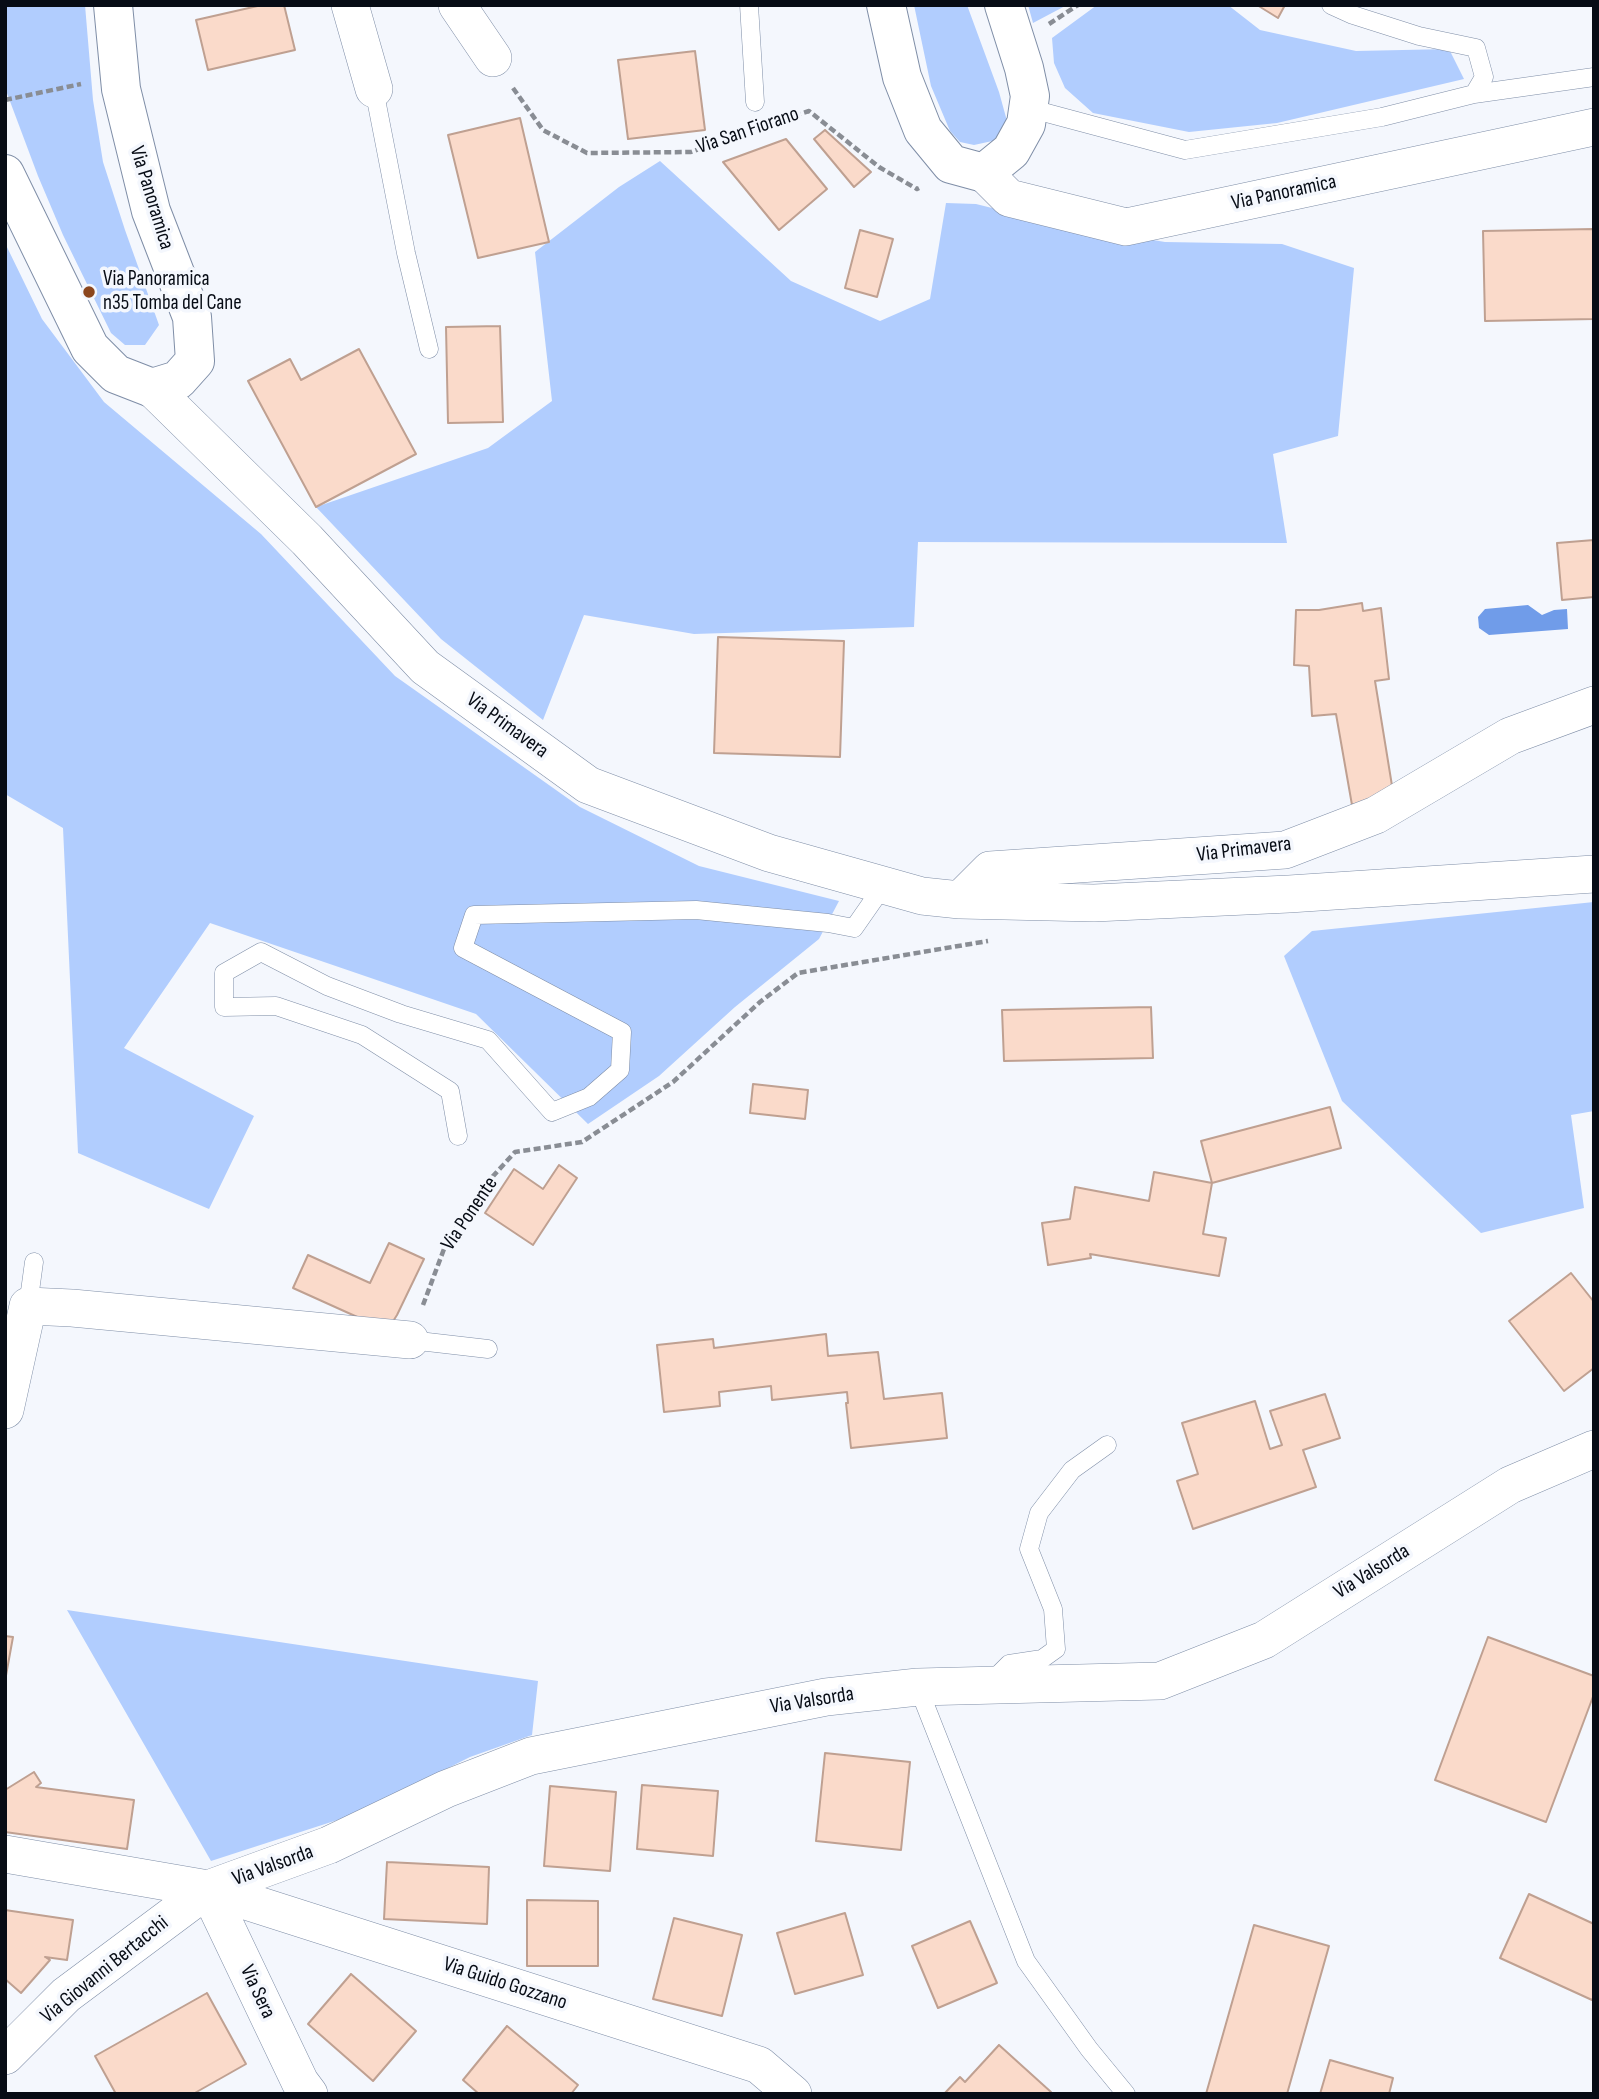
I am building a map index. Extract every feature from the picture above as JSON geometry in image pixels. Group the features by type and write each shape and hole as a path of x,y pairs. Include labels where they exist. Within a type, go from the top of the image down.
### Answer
{"street":[{"name":"Via Panoramica","path":"113,5 121,89 151,211 192,317 195,361 178,380 152,388"},
{"path":"350,5 374,89"},
{"path":"457,5 493,58"},
{"name":"Via Panoramica","path":"886,5 901,77 923,130 951,164 984,173 1009,198 1126,227 1594,127"},
{"path":"984,173 1011,151 1026,124 1030,96 1004,5"},
{"path":"5,174 90,348 116,374 152,388"},
{"name":"Via Primavera","path":"152,388 307,540 425,667 588,785 769,853 922,896 960,900 1094,903 1289,894 1594,874"},
{"name":"Via Primavera","path":"960,900 990,870 1285,849 1376,815 1510,736 1594,705"},
{"path":"5,1410 28,1306 410,1340"},
{"name":"Via Valsorda","path":"5,1854 208,1889 330,1845 446,1789 531,1756 827,1697 918,1686 1160,1681 1264,1640 1510,1485 1594,1449"},
{"name":"Via Giovanni Bertacchi","path":"5,2056 66,1996 208,1889"},
{"name":"Via Sera","path":"208,1889 300,2082 309,2094"},
{"name":"Via Guido Gozzano","path":"208,1889 759,2065 793,2094"}],"lane":[{"path":"749,5 755,102"},
{"path":"1331,5 1353,15 1419,36 1476,48 1484,77 1474,94"},
{"path":"1028,108 1185,150 1382,117 1474,94 1594,77"},
{"path":"374,89 406,253 429,349"},
{"path":"458,1136 450,1091 362,1035 276,1006 224,1007 224,973 261,952 327,986 401,1014 488,1040 552,1112 589,1097 620,1070 622,1032 463,947 474,915 696,910 854,928 884,885"},
{"path":"28,1306 34,1262"},
{"path":"410,1340 488,1349"},
{"path":"988,1685 1009,1664 1042,1659 1056,1649 1053,1609 1029,1549 1039,1513 1072,1470 1107,1445"},
{"path":"918,1686 1026,1961 1089,2049 1126,2094"}],"path":[{"name":"Via San Fiorano","path":"493,58 542,130 587,153 691,152 752,130"},
{"path":"5,100 120,76"},
{"name":"Via San Fiorano","path":"764,126 809,110 879,167 918,189"},
{"name":"Via Ponente","path":"410,1340 447,1241 485,1185 515,1152 582,1142 673,1082 760,1002 798,973 965,945"}],"shaded area":[{"path":"5,5 85,5 93,100 103,162 159,325 145,345 125,345 111,333 63,235 38,176 5,88"},
{"path":"914,5 967,5 1007,121 997,140 974,145 960,142 950,131 931,86"},
{"path":"1028,5 1067,5 1033,23"},
{"path":"1097,5 1228,5 1260,30 1356,51 1449,49 1464,79 1277,123 1189,132 1093,113 1065,88 1054,63 1052,38"},
{"path":"660,161 791,281 880,321 930,299 946,203 976,204 1052,223 1165,242 1282,244 1354,268 1338,436 1273,454 1287,543 918,542 914,627 694,634 584,615 543,720 441,639 316,507 488,448 552,401 535,252 619,187"},
{"path":"5,243 42,319 104,402 261,534 395,676 580,807 699,866 839,901 819,939 735,1007 659,1076 588,1124 476,1014 210,923 124,1048 254,1116 209,1209 78,1153 63,828 5,794"},
{"path":"1528,605 1542,615 1567,609 1568,629 1489,635 1479,628 1478,617 1485,609"},
{"path":"1594,902 1594,1111 1571,1115 1584,1208 1481,1233 1342,1101 1284,956 1312,931"},
{"path":"67,1610 538,1681 532,1735 470,1757 359,1813 211,1861"}],"building":[{"path":"262,5 284,5 295,50 208,70 196,20"},
{"path":"1257,5 1285,5 1278,18"},
{"path":"695,51 705,130 628,139 618,60"},
{"path":"520,118 549,242 478,258 448,135"},
{"path":"825,130 871,172 854,187 814,139"},
{"path":"786,139 827,189 779,230 723,162"},
{"path":"1594,229 1594,319 1485,321 1483,231"},
{"path":"860,230 893,239 877,297 845,288"},
{"path":"500,326 503,422 448,423 446,327"},
{"path":"359,349 416,454 316,507 248,381 290,359 301,380"},
{"path":"1594,540 1594,597 1562,600 1557,543"},
{"path":"1362,603 1363,611 1381,608 1389,679 1375,681 1394,798 1352,805 1336,714 1312,716 1309,666 1294,665 1296,610 1319,610"},
{"path":"718,637 844,641 840,757 714,753"},
{"path":"1151,1007 1153,1058 1004,1061 1002,1010"},
{"path":"753,1084 808,1090 805,1119 750,1113"},
{"path":"1330,1107 1341,1148 1212,1183 1201,1141"},
{"path":"559,1165 577,1178 533,1245 485,1213 514,1169 543,1189"},
{"path":"1154,1172 1212,1183 1203,1234 1226,1238 1219,1276 1090,1254 1091,1258 1048,1265 1042,1223 1070,1219 1075,1187 1149,1201"},
{"path":"389,1243 424,1259 390,1326 375,1325 293,1288 308,1255 370,1283"},
{"path":"1571,1273 1594,1302 1594,1368 1564,1391 1509,1321"},
{"path":"826,1334 828,1356 878,1352 884,1399 942,1393 947,1438 851,1448 847,1392 772,1400 771,1386 719,1392 720,1406 664,1412 657,1345 713,1339 714,1348"},
{"path":"1325,1394 1340,1438 1303,1450 1316,1487 1193,1529 1177,1481 1198,1474 1182,1423 1255,1401 1270,1449 1282,1445 1270,1411"},
{"path":"5,1636 13,1637 5,1681"},
{"path":"1488,1637 1594,1676 1594,1694 1546,1822 1435,1780"},
{"path":"825,1753 910,1762 901,1850 816,1841"},
{"path":"34,1772 41,1783 36,1787 134,1800 127,1849 5,1832 5,1790"},
{"path":"642,1785 718,1791 713,1856 637,1849"},
{"path":"550,1786 616,1792 610,1871 544,1866"},
{"path":"387,1862 489,1867 487,1924 384,1919"},
{"path":"1529,1894 1594,1924 1592,2000 1500,1958"},
{"path":"527,1900 598,1901 598,1966 527,1966"},
{"path":"5,1910 73,1920 67,1960 45,1957 50,1960 21,1993 5,1979"},
{"path":"845,1913 863,1975 795,1994 777,1933"},
{"path":"674,1918 742,1935 722,2016 653,1999"},
{"path":"970,1921 997,1983 938,2008 912,1946"},
{"path":"1254,1925 1329,1946 1287,2094 1206,2094"},
{"path":"351,1974 416,2031 373,2081 308,2024"},
{"path":"207,1993 246,2064 193,2094 116,2094 95,2056"},
{"path":"507,2026 578,2085 571,2094 479,2094 463,2080"},
{"path":"999,2045 1051,2092 944,2094 960,2077 965,2082"},
{"path":"1330,2060 1393,2078 1389,2094 1320,2094"}],"place":[{"name":"Via Panoramica n35 Tomba del Cane","path":"89,292"}]}
